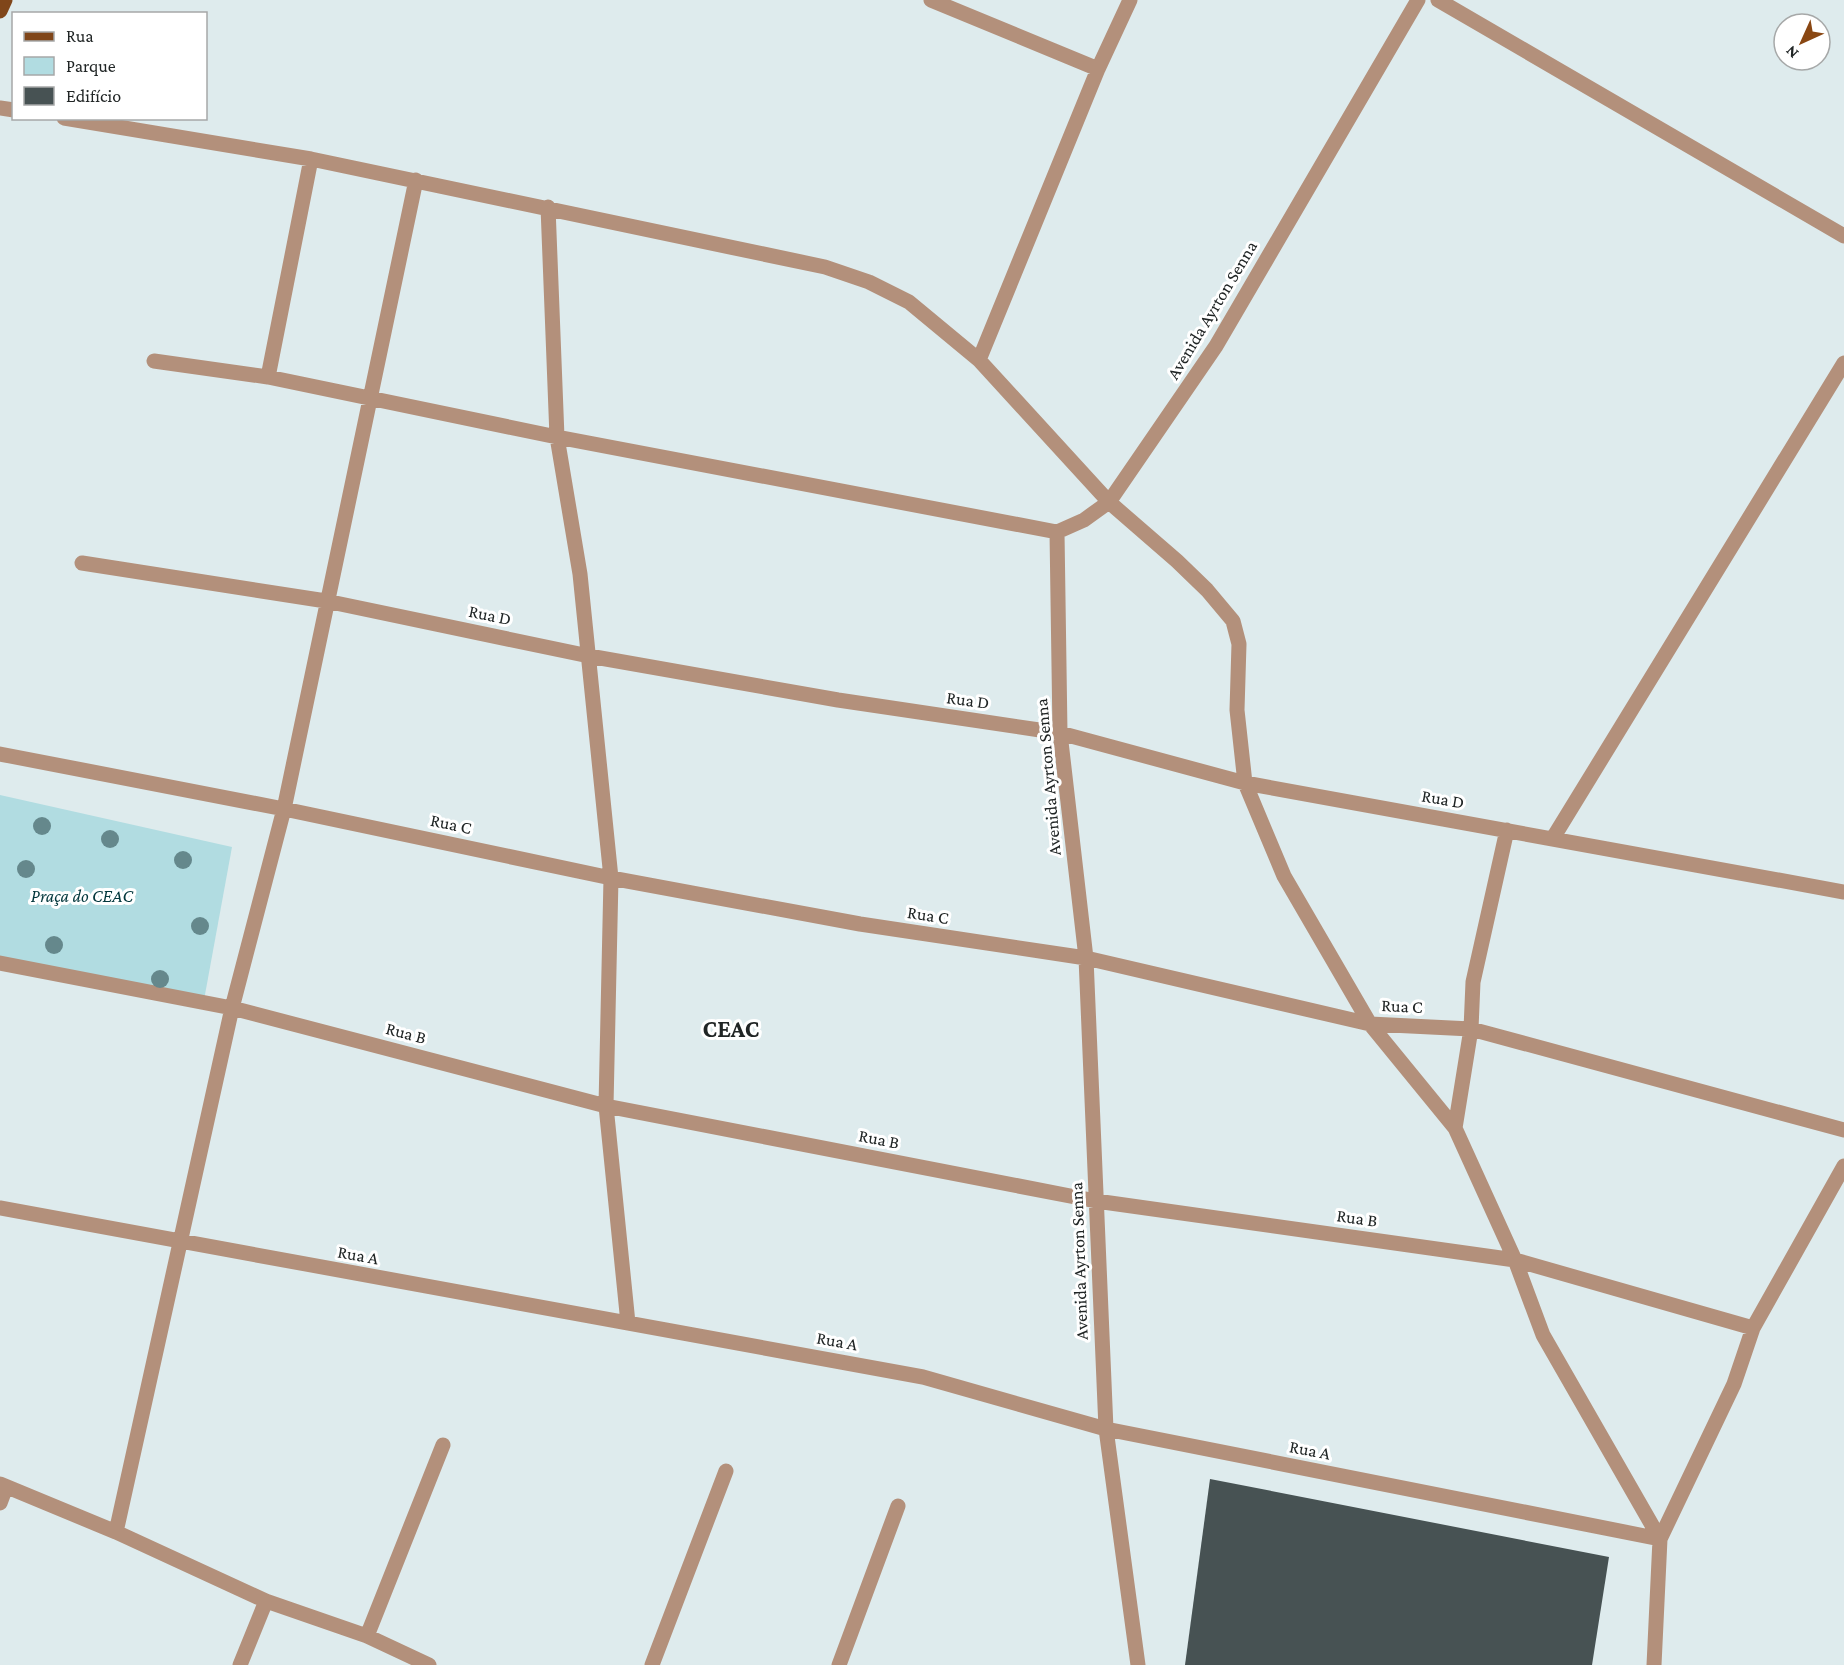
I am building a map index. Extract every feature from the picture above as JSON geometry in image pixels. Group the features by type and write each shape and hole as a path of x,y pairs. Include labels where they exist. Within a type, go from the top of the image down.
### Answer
{"main road":[{"path":"0,12 5,0"}],"street":[{"path":"931,0 1098,69"},
{"path":"979,360 1098,69 1130,0"},
{"name":"Avenida Ayrton Senna","path":"1138,1665 1106,1429 1086,958 1060,733 1057,532 1084,520 1109,502 1215,346 1418,0"},
{"path":"1438,0 1844,236"},
{"path":"76,120 311,159 825,267 869,282 909,302 979,360 1109,502 1177,561 1207,590 1233,621 1239,644 1237,710 1245,783 1284,876 1370,1024 1455,1128 1515,1260 1543,1335 1660,1539"},
{"path":"268,377 311,159"},
{"path":"116,1532 232,1008 284,809 416,180"},
{"path":"548,207 557,437 580,574 610,878 606,1106 628,1323"},
{"path":"154,361 268,377 368,400 1057,532"},
{"path":"1553,838 1844,363"},
{"name":"Rua D","path":"82,563 326,601 589,656 838,700 1060,733 1245,783 1844,892"},
{"name":"Rua C","path":"0,754 284,809 610,878 860,924 1086,958 1370,1024 1471,1029 1844,1130"},
{"path":"1455,1128 1471,1029 1473,982 1507,830"},
{"name":"Rua B","path":"0,963 232,1008 606,1106 1096,1201 1515,1260 1754,1328"},
{"path":"1654,1665 1660,1539 1734,1384 1754,1328 1844,1166"},
{"name":"Rua A","path":"0,1208 180,1243 922,1377 1106,1429 1660,1539"},
{"path":"367,1636 443,1445"},
{"path":"652,1665 726,1471"},
{"path":"0,1503 3,1486 116,1532 266,1601 367,1636 429,1665"},
{"path":"839,1665 898,1506"},
{"path":"240,1665 266,1601"}],"green space":[{"name":"Praça do CEAC","path":"0,795 232,847 204,1000 0,961"}],"building":[{"path":"1210,1479 1609,1557 1592,1665 1185,1665"}],"district":[{"name":"CEAC","path":"731,1028"}]}
